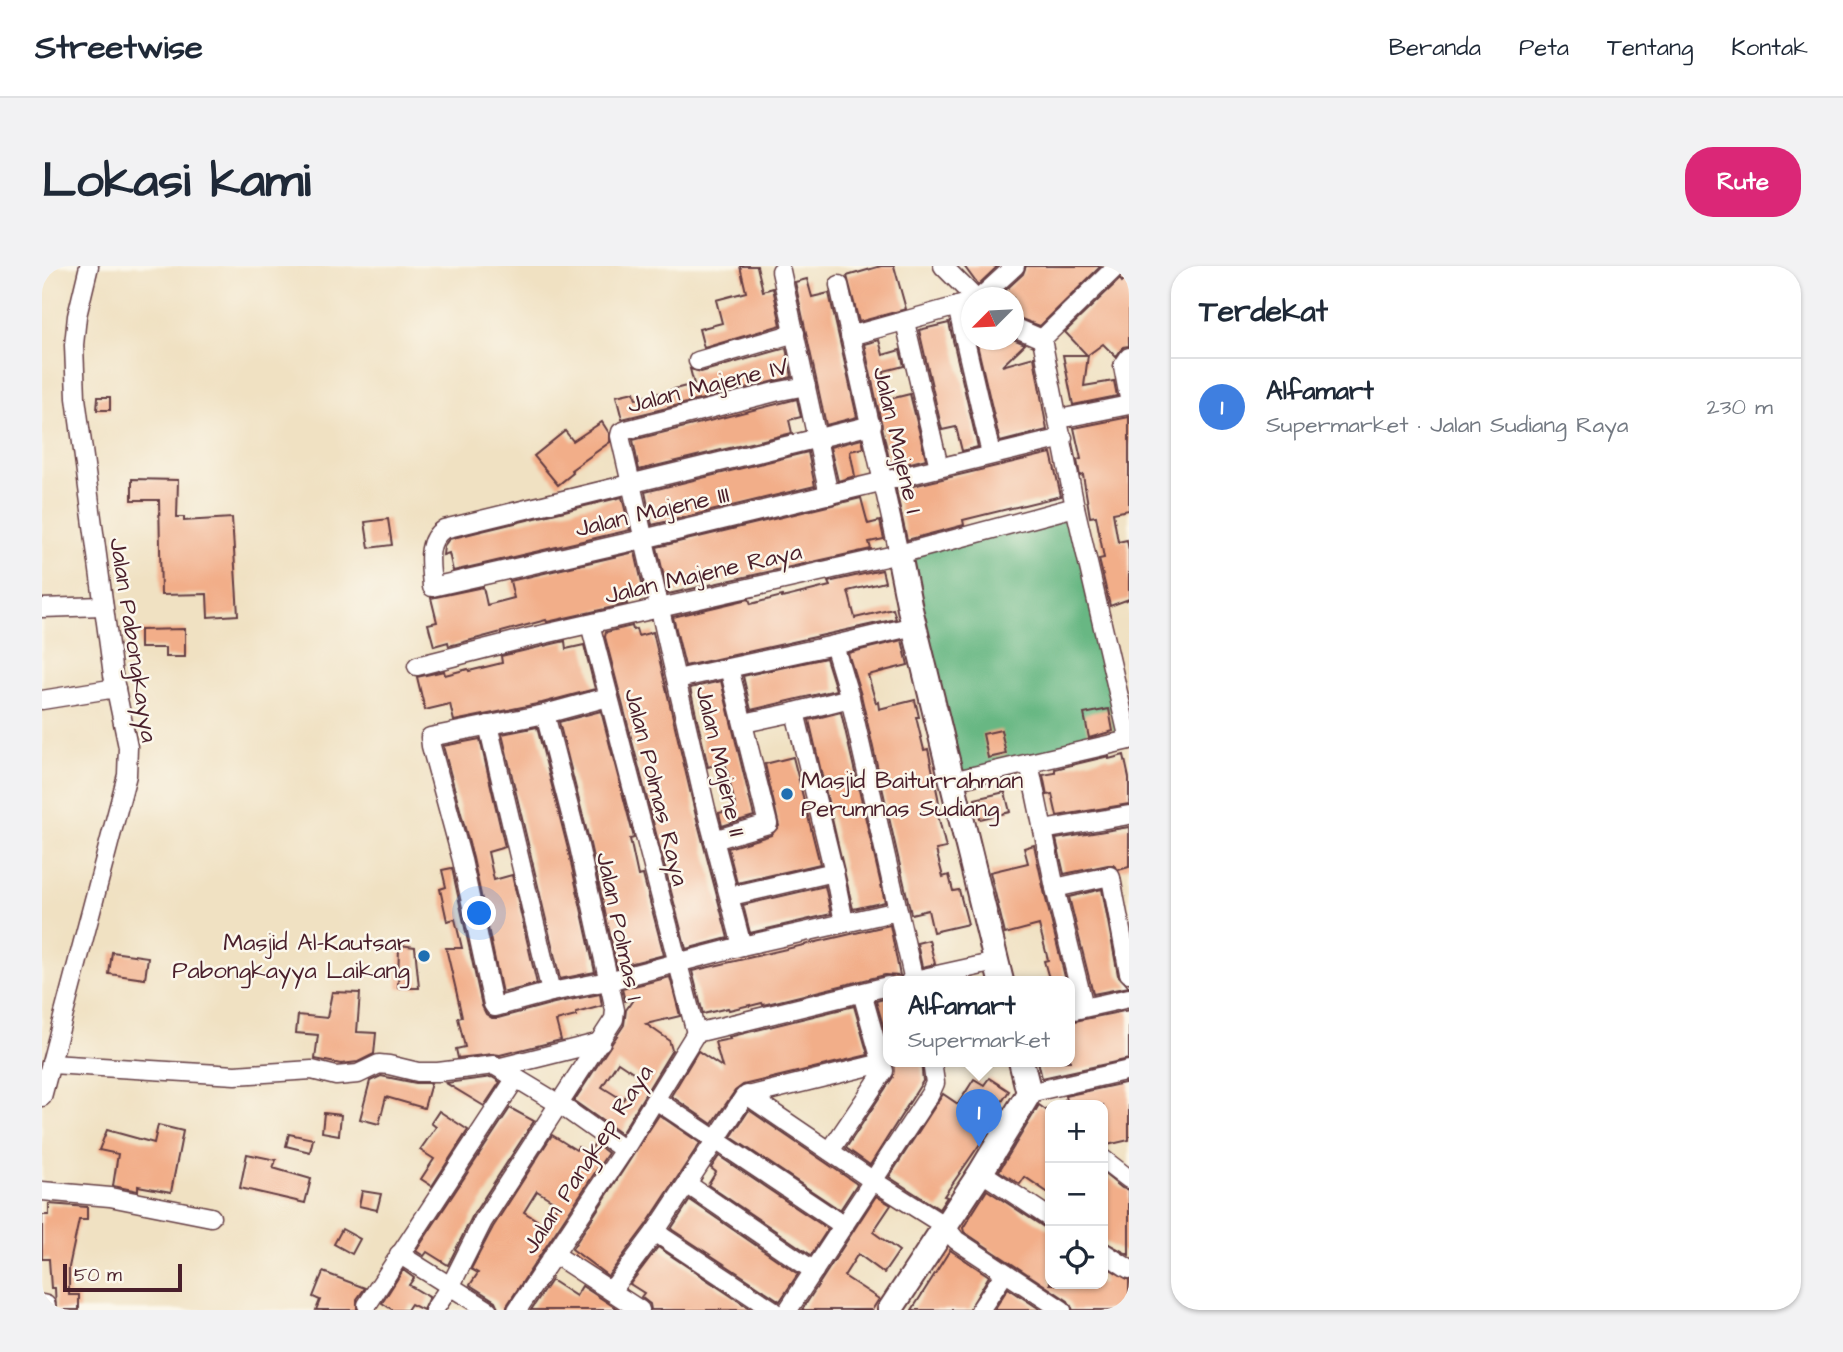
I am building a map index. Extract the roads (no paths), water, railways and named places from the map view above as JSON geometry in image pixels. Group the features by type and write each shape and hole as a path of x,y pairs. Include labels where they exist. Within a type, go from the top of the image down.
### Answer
{"street":[{"name":"Jalan Pabongkayya","path":"42,1097 127,775 128,747 103,606 76,398 75,335 89,266"},
{"path":"943,266 964,287"},
{"path":"993,287 1015,266"},
{"path":"1042,338 1117,266"},
{"path":"781,271 829,495"},
{"name":"Jalan Majene I","path":"839,285 900,554"},
{"path":"850,336 961,305"},
{"path":"910,321 939,467"},
{"path":"1024,331 1042,338"},
{"path":"698,361 795,333"},
{"path":"953,781 1129,740 1075,507 1042,338"},
{"path":"972,350 991,454"},
{"path":"1129,357 1123,366 1129,398"},
{"name":"Jalan Majene IV","path":"621,432 806,386"},
{"path":"1059,419 1129,405"},
{"path":"631,483 872,425"},
{"name":"Jalan Majene II","path":"621,432 643,539 714,841 743,946"},
{"name":"Jalan Majene III","path":"631,483 444,529 436,535 431,544 432,587 1063,438"},
{"name":"Jalan Majene Raya","path":"417,666 900,554 1075,507"},
{"path":"900,554 914,626 999,971 951,976"},
{"path":"42,608 103,606"},
{"name":"Jalan Polmas Raya","path":"590,624 695,1033"},
{"path":"677,679 914,626"},
{"path":"834,645 850,698 912,976"},
{"path":"714,841 768,824 729,668"},
{"path":"42,700 116,688"},
{"path":"608,696 545,714 430,737 462,860 495,1007 898,911"},
{"path":"744,723 850,698"},
{"path":"795,712 844,922"},
{"name":"Jalan Polmas 1","path":"434,1310 451,1285 483,1222 614,1019 615,1010 579,846 545,714"},
{"path":"488,725 551,992"},
{"path":"1030,763 1071,976"},
{"path":"1043,830 1129,815"},
{"path":"731,896 834,872"},
{"path":"1055,888 1111,877 1126,942 1129,973"},
{"path":"695,1033 883,987"},
{"path":"830,1151 884,1071 862,993"},
{"path":"1077,1009 1129,998"},
{"name":"Jalan Pangkep Raya","path":"517,1310 624,1150 695,1033"},
{"path":"501,1067 601,1042"},
{"path":"611,1291 655,1232 741,1100 747,1095 882,1063"},
{"path":"51,1064 235,1075 312,1070 336,1076 358,1074 379,1064 418,1072 494,1065 559,1104 624,1150"},
{"path":"788,1310 935,1083 933,1067"},
{"path":"890,1310 981,1172 1029,1093 1022,1067"},
{"path":"1029,1093 1129,1070"},
{"path":"367,1305 516,1078"},
{"path":"747,1095 945,1226 956,1240 1054,1308"},
{"path":"656,1100 844,1226"},
{"path":"1108,1163 1129,1179"},
{"path":"981,1172 1045,1209"},
{"path":"687,1184 814,1271"},
{"path":"42,1191 110,1197 211,1217"},
{"path":"655,1232 773,1310"},
{"path":"399,1254 488,1310"},
{"path":"554,1254 640,1310"},
{"path":"1108,1255 1129,1269"},
{"path":"980,1310 1005,1273"}],"place":[{"name":"Masjid Baiturrahman Perumnas Sudiang","path":"787,794"},
{"name":"Masjid Al-Kautsar Pabongkayya Laikang","path":"424,956"},
{"name":"Alfamart","path":"979,1147"}]}
